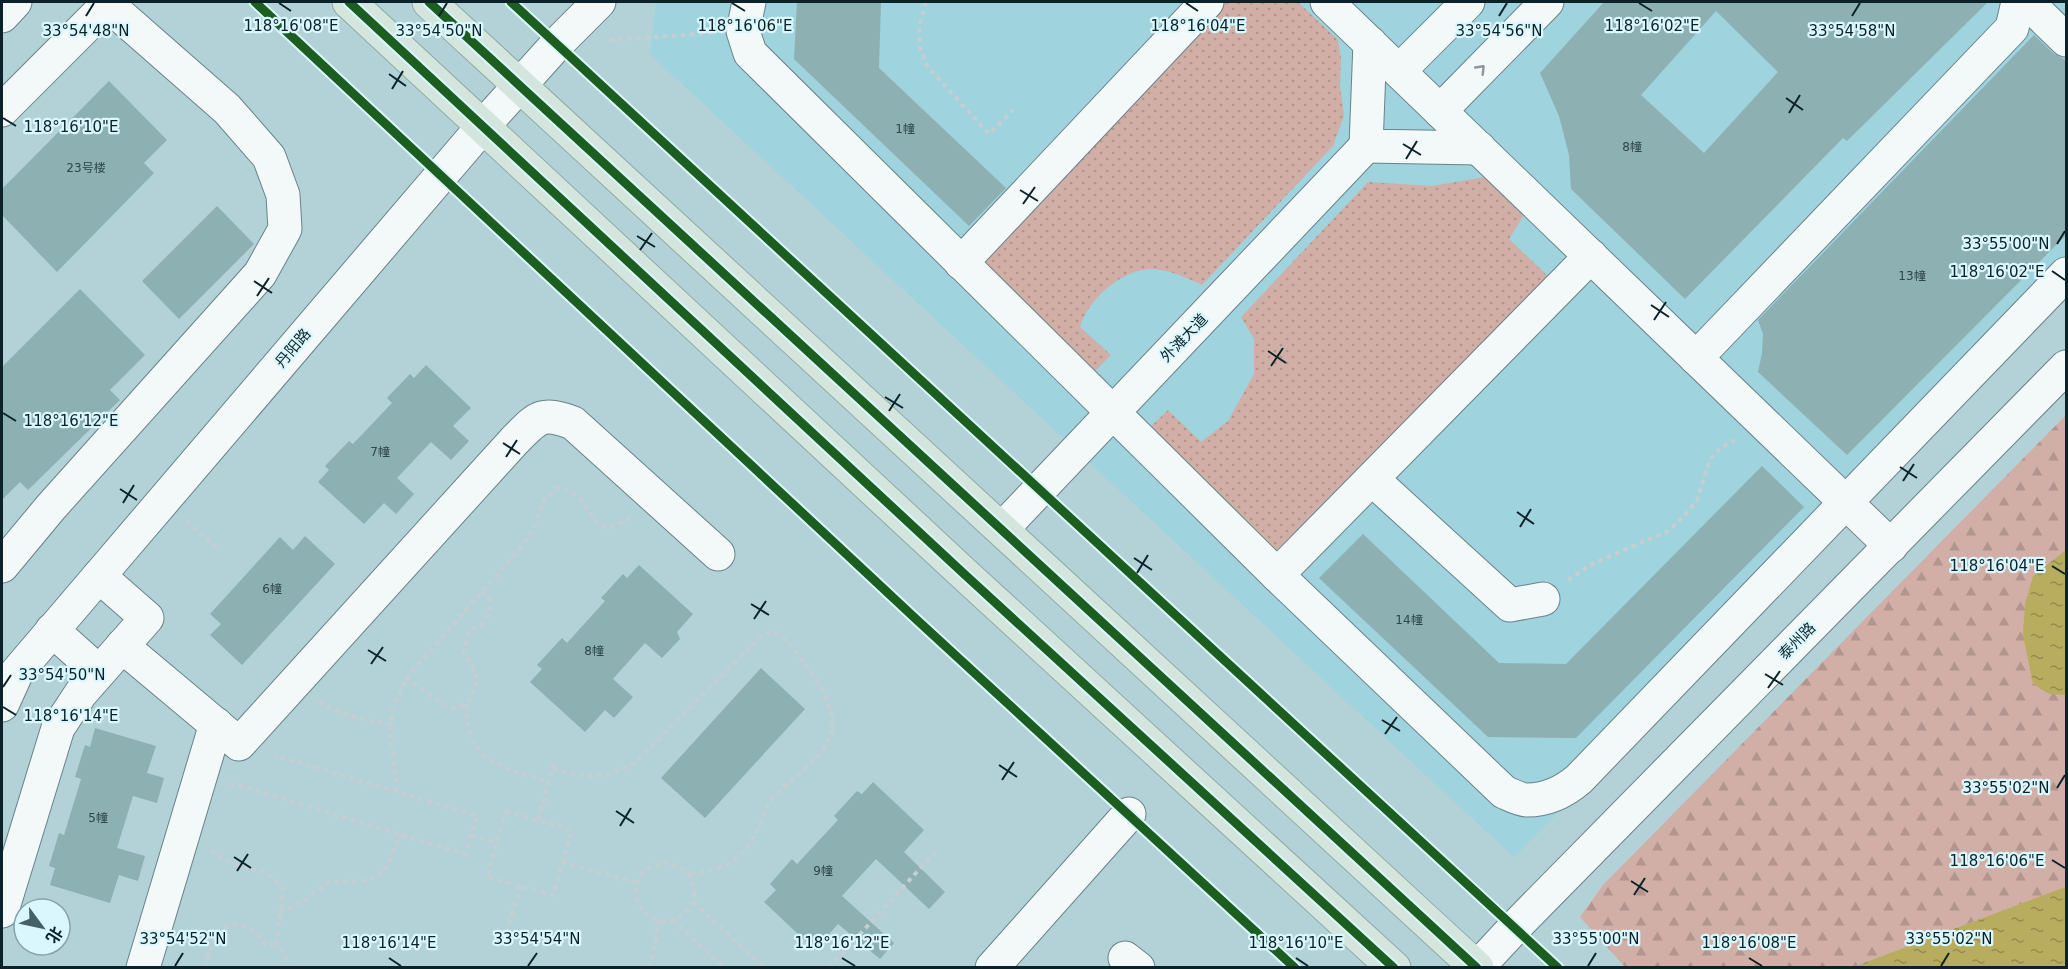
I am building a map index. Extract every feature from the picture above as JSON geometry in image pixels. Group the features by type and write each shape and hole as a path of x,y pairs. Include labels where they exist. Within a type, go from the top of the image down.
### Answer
{"highway":[{"path":"349,2 971,580 1394,968"},
{"path":"429,2 521,84 1477,968"}],"street":[{"path":"2,16 15,2"},
{"name":"丹阳路","path":"2,705 17,672 52,630 484,126 557,44 599,2"},
{"path":"961,263 1207,2"},
{"path":"1327,2 1891,546"},
{"path":"1399,71 1468,2"},
{"path":"1440,111 1547,2"},
{"path":"1696,358 2012,28 2018,2"},
{"path":"2027,2 2067,40"},
{"path":"2,110 106,3 227,109 269,157 283,195 285,229 260,274 51,507 2,566"},
{"path":"746,16 750,53 762,67 1277,575 1504,792 1525,800 1545,798 1565,791 1580,779 2067,274"},
{"path":"1370,43 1366,146 1479,148"},
{"name":"外滩大道","path":"1002,529 1366,146"},
{"path":"1277,575 1591,256"},
{"name":"泰州路","path":"1477,968 2067,368"},
{"path":"143,968 227,734 296,681 534,421 553,416 573,423 718,554"},
{"path":"1372,479 1510,605 1543,599"},
{"path":"2,911 58,728 81,693 147,618 99,576"},
{"path":"52,630 99,672"},
{"path":"122,646 227,734"},
{"path":"992,968 1129,814"}],"path":[{"path":"926,2 919,28 920,48 927,66 989,134 1013,110"},
{"path":"557,44 746,16"},
{"path":"1543,599 1592,564 1668,531 1697,500 1710,459 1722,447 1765,424"},
{"path":"397,792 392,711 406,678 524,544 535,525 544,500 557,488 571,491 584,502 595,521 605,527 617,527 653,495"},
{"path":"162,501 220,550"},
{"path":"482,592 491,602 490,615 482,625 470,630 463,651 474,666 477,678 474,692 467,704 466,722 471,738 478,750 504,768 549,782"},
{"path":"553,768 580,777 609,775 635,763 762,635 775,632 789,641 829,702 834,717 830,738 819,755 786,783 769,802 760,825 747,848 735,861 714,870 689,874"},
{"path":"406,678 441,703 454,708 467,704"},
{"path":"296,681 320,703 334,711 364,721 392,724"},
{"path":"227,734 397,792 477,816 465,854 227,782 227,734"},
{"path":"538,820 555,760"},
{"path":"506,811 538,820 572,830 553,895 487,877 506,811"},
{"path":"280,912 302,902 328,882 375,878 387,867 401,834"},
{"path":"471,835 497,843"},
{"path":"207,848 242,867 272,875 283,889 277,943 284,952 288,968"},
{"path":"829,968 937,850"},
{"path":"562,862 638,883"},
{"path":"663,863 682,867 689,874 695,892 693,902 687,910 672,920 658,920 646,914 637,898 638,883 645,871 653,865 663,863"},
{"path":"502,941 521,886"},
{"path":"693,902 765,968"},
{"path":"649,968 656,941 658,920"},
{"path":"672,920 725,968"},
{"path":"205,968 210,947 220,932 229,926 243,925 257,934 267,946 277,943"}],"shaded area":[{"path":"656,2 2066,2 2066,299 1514,857 650,54"}],"green space":[{"path":"1221,2 1298,2 1338,40 1344,116 1333,146 1202,285 1166,271 1142,270 1119,279 1099,296 1090,306 1080,327 1111,355 1092,374 985,268 988,256"},
{"path":"1485,177 1523,216 1509,239 1551,279 1289,543 1274,551 1147,430 1168,410 1201,442 1228,421 1254,374 1254,339 1241,317 1368,182 1432,186"},
{"path":"2066,415 2066,887 1853,967 1625,967 1580,917 1603,885"}],"water":[{"path":"2066,550 2066,695 2049,694 2033,684 2023,635 2025,604 2033,576"},
{"path":"2066,887 2066,967 1853,967 2057,890"}],"building":[{"path":"797,2 881,2 879,68 1006,188 969,226 794,59"},
{"path":"1604,2 1988,2 1847,141 1843,138 1685,299 1571,189 1569,155 1559,116 1540,73","holes":["1716,11 1778,72 1704,153 1641,95"]},
{"path":"2034,35 2053,53 2067,61 2067,234 1847,455 1758,372 1763,334 1758,320"},
{"path":"109,81 167,140 144,163 154,173 57,272 2,215 2,189"},
{"path":"217,206 254,244 179,319 142,281"},
{"path":"80,289 145,355 110,390 120,400 28,490 20,482 2,500 2,367"},
{"path":"426,365 471,408 453,426 469,441 451,460 431,442 397,478 414,494 396,514 384,503 364,524 318,482 329,470 325,466 349,441 353,444 392,403 387,398 410,374 414,378"},
{"path":"1762,466 1804,507 1576,738 1488,737 1319,578 1363,534 1499,663 1566,664"},
{"path":"305,536 335,564 242,665 210,635 221,624 210,614 280,537 293,550"},
{"path":"639,565 693,614 677,632 680,639 662,658 645,643 613,679 633,697 614,718 605,710 585,732 530,682 542,669 537,665 562,638 567,643 605,601 601,598 623,574 627,578"},
{"path":"761,668 805,709 705,818 661,778"},
{"path":"95,728 156,746 147,773 164,778 157,803 133,796 117,848 145,856 138,881 119,875 110,903 50,885 55,868 49,866 59,833 64,835 81,779 75,777 85,745 90,747"},
{"path":"873,782 924,830 904,852 945,892 929,909 876,859 842,896 894,943 880,959 838,924 815,950 764,902 776,890 770,884 792,859 797,864 838,820 834,816 857,791 862,794"}],"cycle path":[{"path":"255,2 917,620 1295,968"},
{"path":"349,2 962,572 1394,968"},
{"path":"429,2 1477,968"},
{"path":"511,2 1558,968"}]}
